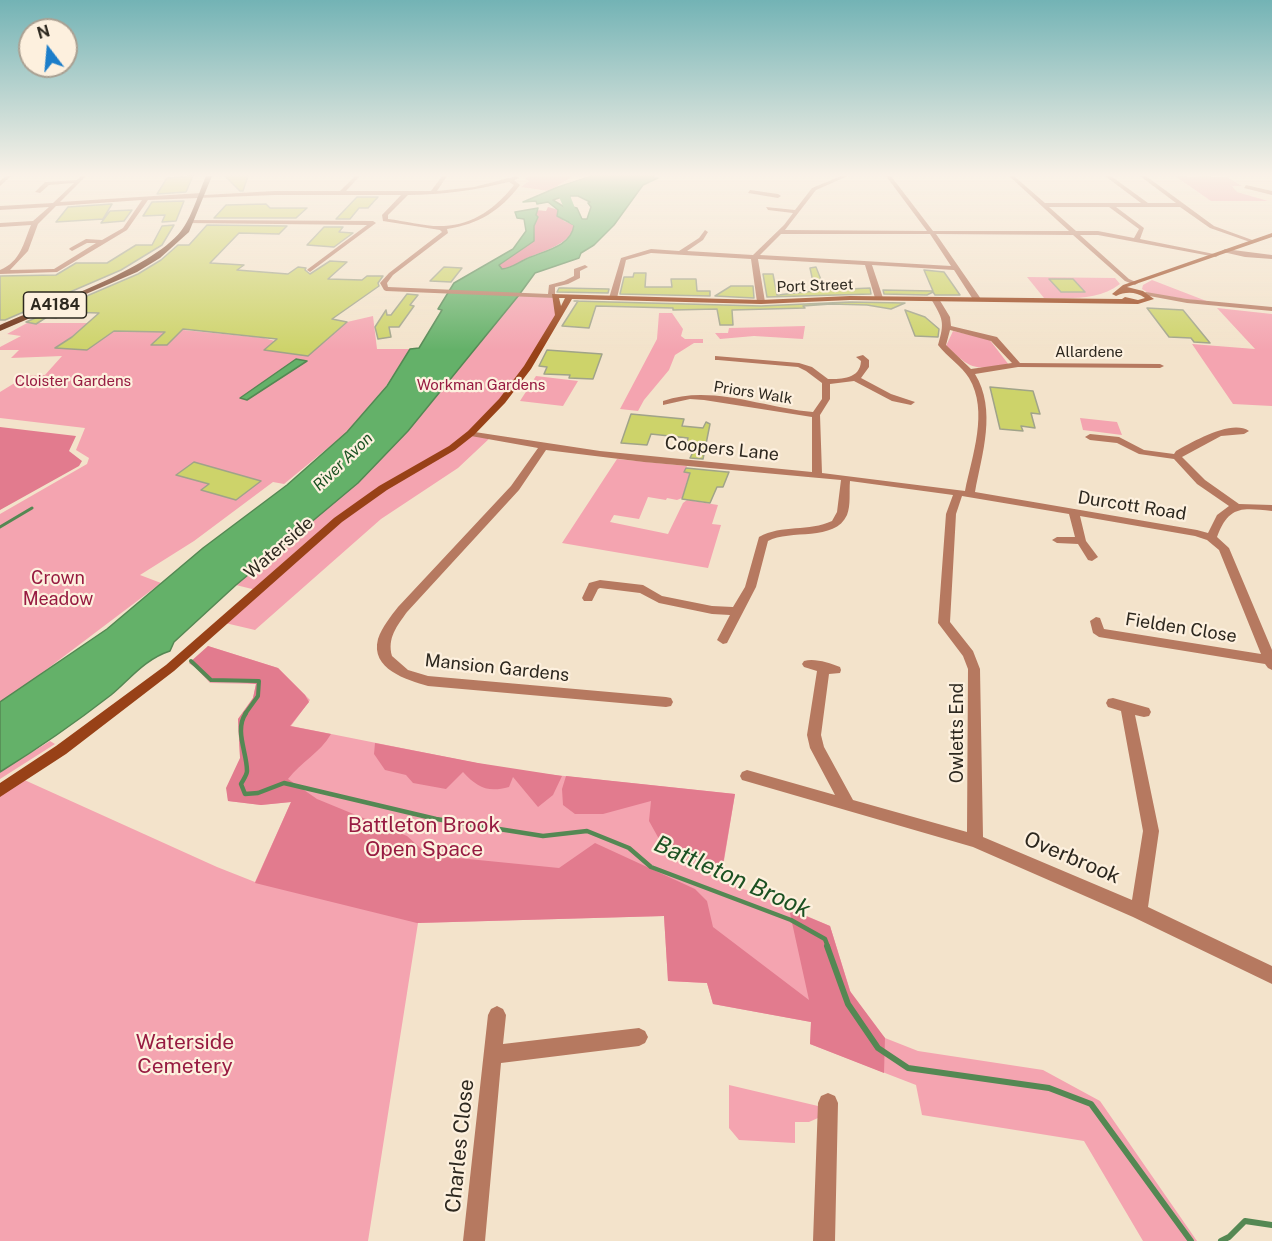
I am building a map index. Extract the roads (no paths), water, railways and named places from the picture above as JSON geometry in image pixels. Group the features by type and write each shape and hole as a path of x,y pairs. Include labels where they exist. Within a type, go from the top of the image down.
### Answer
{"main road":[{"name":"A4184","path":"0,328 123,274 157,256 183,234"},
{"path":"1118,292 1135,283 1272,235"},
{"path":"1135,283 1145,296"},
{"path":"1118,292 1145,296"},
{"path":"1118,292 1130,301"},
{"name":"Port Street","path":"1091,300 1118,292"},
{"name":"Port Street","path":"555,298 570,296 761,302 879,298 1130,301 1145,296"},
{"name":"Waterside","path":"0,791 61,750 170,668 338,520 383,488 452,448 471,433 513,387 535,356 570,296"},
{"path":"555,298 559,315"}],"street":[{"path":"2,272 23,252 29,243 30,234"},
{"path":"2,272 55,271 117,234"},
{"path":"310,270 357,234"},
{"name":"Port Street","path":"444,234 386,279 383,283 386,289 555,298"},
{"path":"681,252 701,239 704,234"},
{"path":"756,257 778,234"},
{"path":"933,234 977,299"},
{"path":"1077,234 1127,280 1135,283"},
{"path":"1103,234 1216,255"},
{"path":"1136,240 1139,234"},
{"path":"1230,234 1252,242"},
{"path":"72,249 86,241 105,242"},
{"path":"613,297 623,259 651,251 956,268"},
{"path":"1225,251 1245,255 1272,256"},
{"path":"756,257 761,302"},
{"path":"868,264 879,298"},
{"path":"555,298 551,286 573,280 578,277 576,270 585,267"},
{"path":"1145,296 1272,309"},
{"path":"934,299 946,317 947,327 942,345 968,372"},
{"path":"947,327 994,339 1018,365"},
{"path":"718,358 746,355 799,365 809,369 826,382 855,378 862,374 866,367 865,360 860,357"},
{"name":"Allardene","path":"968,372 1018,365 1159,366"},
{"name":"Owletts End","path":"968,372 974,378 983,420 965,492 951,514 944,623 969,654 974,669 975,841"},
{"path":"855,378 876,387 894,400 911,402"},
{"path":"817,475 816,415 826,399 826,382"},
{"name":"Priors Walk","path":"666,403 687,393 816,415"},
{"path":"1177,457 1179,453 1219,433 1244,431"},
{"name":"Coopers Lane","path":"471,433 544,446 965,492"},
{"path":"1090,437 1119,440 1142,452 1177,457 1201,482 1237,507"},
{"name":"Mansion Gardens","path":"544,446 515,488 387,629 384,638 384,653 392,665 405,676 428,681 666,702"},
{"path":"723,640 735,619 736,611 748,592 763,539 775,532 817,529 836,522 841,515 846,478"},
{"name":"Durcott Road","path":"965,492 1197,533 1210,538"},
{"path":"1271,663 1224,548 1210,538 1222,513 1237,507 1272,508"},
{"path":"1074,513 1081,541 1092,557"},
{"path":"1057,540 1081,541"},
{"path":"588,598 592,586 600,584 643,589 659,599 681,604 736,611"},
{"name":"Fielden Close","path":"1096,621 1099,633 1271,663"},
{"path":"808,664 830,668 814,735 817,748 847,804"},
{"path":"1139,911 1151,831 1120,705 1144,712"},
{"name":"Overbrook","path":"747,775 975,841 1139,911 1272,975"},
{"name":"Charles Close","path":"474,1241 497,1014"},
{"path":"494,1056 639,1037"},
{"path":"824,1241 828,1103"}],"water":[{"name":"River Avon","path":"524,234 534,234 534,241 499,265 502,269 554,248 571,234 605,234 594,245 581,253 579,258 535,273 408,431 358,483 236,585 174,642 170,651 145,664 111,695 0,772 0,702 107,629 203,548 287,485 347,432 387,386 410,349 419,348 442,310 438,309 454,283 513,249"},
{"path":"296,359 307,361 247,400 240,398"}],"waterway":[{"path":"0,527 32,508"},
{"name":"Battleton Brook","path":"191,661 211,680 259,681 258,696 245,714"},
{"name":"Battleton Brook","path":"246,713 241,727 247,771 241,784 245,794 258,793 284,783 436,819 543,836 587,831 629,848 651,867 791,920 825,939 828,947"},
{"name":"Battleton Brook","path":"827,946 848,1004 878,1048 908,1068 1049,1088 1091,1104 1191,1241"},
{"name":"Battleton Brook","path":"1221,1241 1229,1237 1245,1221 1272,1225"}],"park label":[{"name":"Cloister Gardens","path":"73,381"},
{"name":"Workman Gardens","path":"481,385"},
{"name":"Crown Meadow","path":"58,588"},
{"name":"Battleton Brook Open Space","path":"424,838"},
{"name":"Waterside Cemetery","path":"185,1055"}]}
